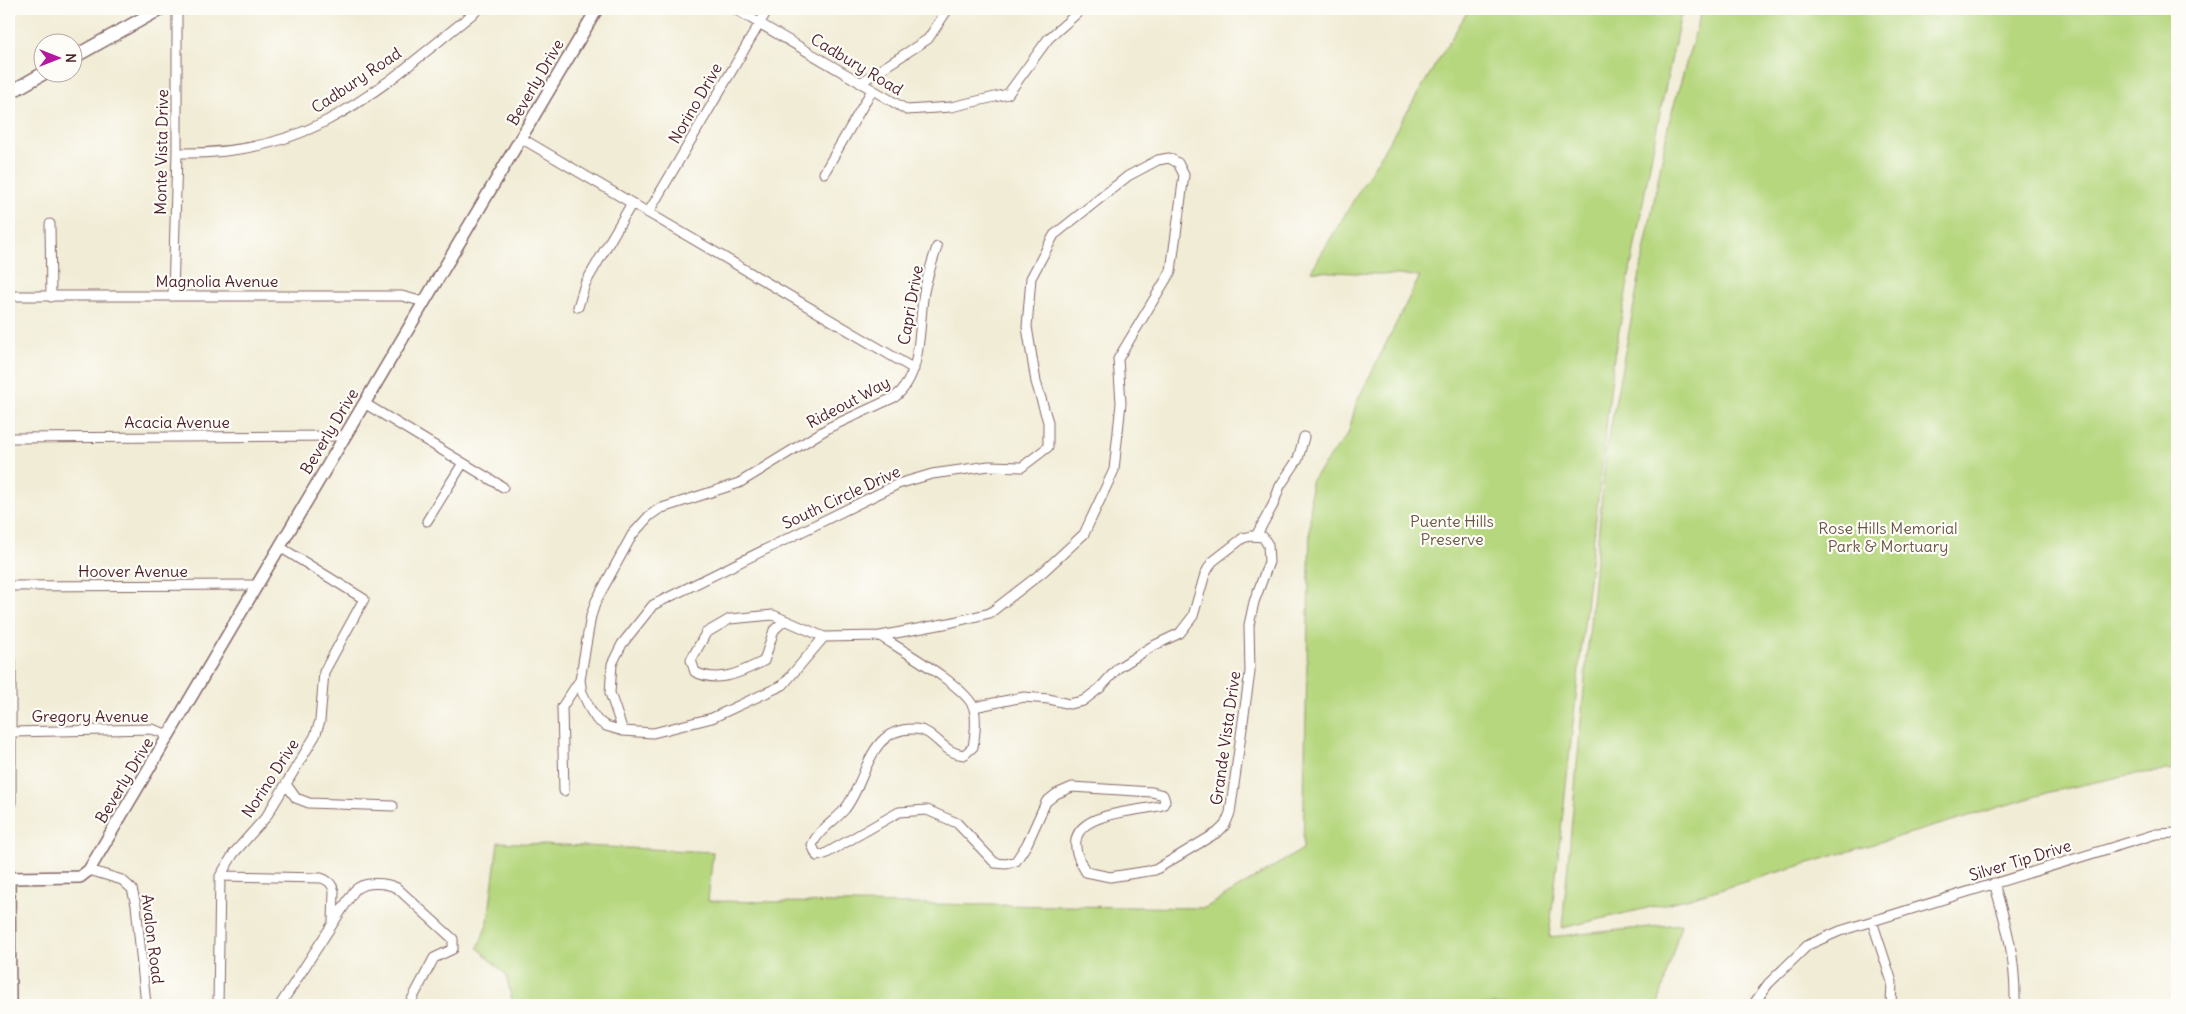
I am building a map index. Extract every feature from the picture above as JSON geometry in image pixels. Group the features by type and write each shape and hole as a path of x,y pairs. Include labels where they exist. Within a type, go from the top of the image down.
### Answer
{"main road":[{"path":"82,52 160,9"},
{"path":"9,93 32,80"}],"street":[{"name":"Monte Vista Drive","path":"173,296 177,152 176,9"},
{"name":"Cadbury Road","path":"177,152 245,149 294,135 328,120 371,93 479,9"},
{"name":"Beverly Drive","path":"90,870 597,9"},
{"name":"Cadbury Road","path":"735,9 907,110 951,107 1008,94 1048,39 1082,9"},
{"name":"Norino Drive","path":"648,213 768,9"},
{"path":"860,83 928,39 948,9"},
{"path":"824,173 872,90"},
{"name":"Rideout Way","path":"520,138 914,369 907,385 895,396 830,426 739,483 654,511 632,535 596,601 591,616 580,680"},
{"name":"South Circle Drive","path":"623,732 610,693 612,664 622,644 653,605 898,484 932,474 979,468 1022,467 1048,447 1048,422 1036,382 1027,327 1031,278 1054,234 1128,176 1158,160 1169,158 1178,163 1184,175 1171,271 1118,360 1121,403 1114,470 1084,534 1044,571 990,613 880,636"},
{"path":"578,307 585,284 632,203"},
{"path":"50,224 51,297"},
{"name":"Capri Drive","path":"914,369 924,291 936,248"},
{"name":"Magnolia Avenue","path":"9,296 402,296 424,302"},
{"path":"364,403 503,487"},
{"name":"Acacia Avenue","path":"9,438 345,436"},
{"path":"785,620 774,630 764,661 730,677 706,678 695,672 691,660 706,633 730,618 773,615 785,620 824,637 880,636 947,680 963,693 974,707 1024,697 1049,699 1069,704 1083,701 1100,688 1118,668 1151,647 1180,633 1193,616 1205,574 1212,562 1243,538 1256,536 1270,511 1280,486 1298,459 1304,437"},
{"path":"427,521 463,463"},
{"name":"Grande Vista Drive","path":"974,707 976,728 973,747 964,755 953,754 932,734 917,729 902,730 886,736 876,745 850,802 816,836 812,845 816,856 825,854 899,812 926,810 957,823 996,863 1006,864 1016,861 1027,844 1046,802 1056,794 1072,787 1152,792 1163,796 1165,801 1163,805 1154,808 1106,814 1090,822 1076,840 1077,858 1086,872 1110,877 1155,870 1218,832 1225,825 1230,812 1250,672 1249,625 1254,602 1269,562 1268,545 1263,537 1256,536"},
{"name":"Norino Drive","path":"220,876 234,853 266,816 318,729 324,672 364,599 280,547"},
{"name":"Hoover Avenue","path":"9,586 258,585"},
{"path":"580,680 585,702 597,720 623,732 654,733 712,718 782,685 824,637"},
{"path":"11,660 11,805"},
{"path":"564,791 562,707 580,680"},
{"name":"Gregory Avenue","path":"11,732 152,729 169,735"},
{"path":"286,784 296,798 309,803 393,806"},
{"name":"Silver Tip Drive","path":"1753,1005 1768,984 1808,945 1840,931 2156,834 2177,833"},
{"path":"10,1005 9,878 80,877 90,870"},
{"name":"Avalon Road","path":"90,870 122,880 132,889 136,905 146,1005"},
{"path":"218,1005 220,876 321,878 326,880 333,886 334,891 333,923"},
{"path":"1994,883 2011,941 2015,979 2015,1005"},
{"path":"280,1005 333,923 360,886 386,884 397,888 450,936 454,942 453,949 434,958 410,1005"},
{"path":"1872,921 1892,982 1892,1005"}],"green space":[{"name":"Puente Hills Preserve","path":"1469,9 1682,9 1657,127 1614,357 1549,937 1681,924 1658,1005 513,1005 506,975 478,948 488,922 498,842 713,852 708,901 1205,908 1303,849 1311,481 1348,434 1357,401 1420,276 1311,271"},
{"name":"Rose Hills Memorial Park & Mortuary","path":"1702,9 2177,9 2177,770 2133,774 2054,791 1690,898 1562,928 1606,451 1669,122"}]}
